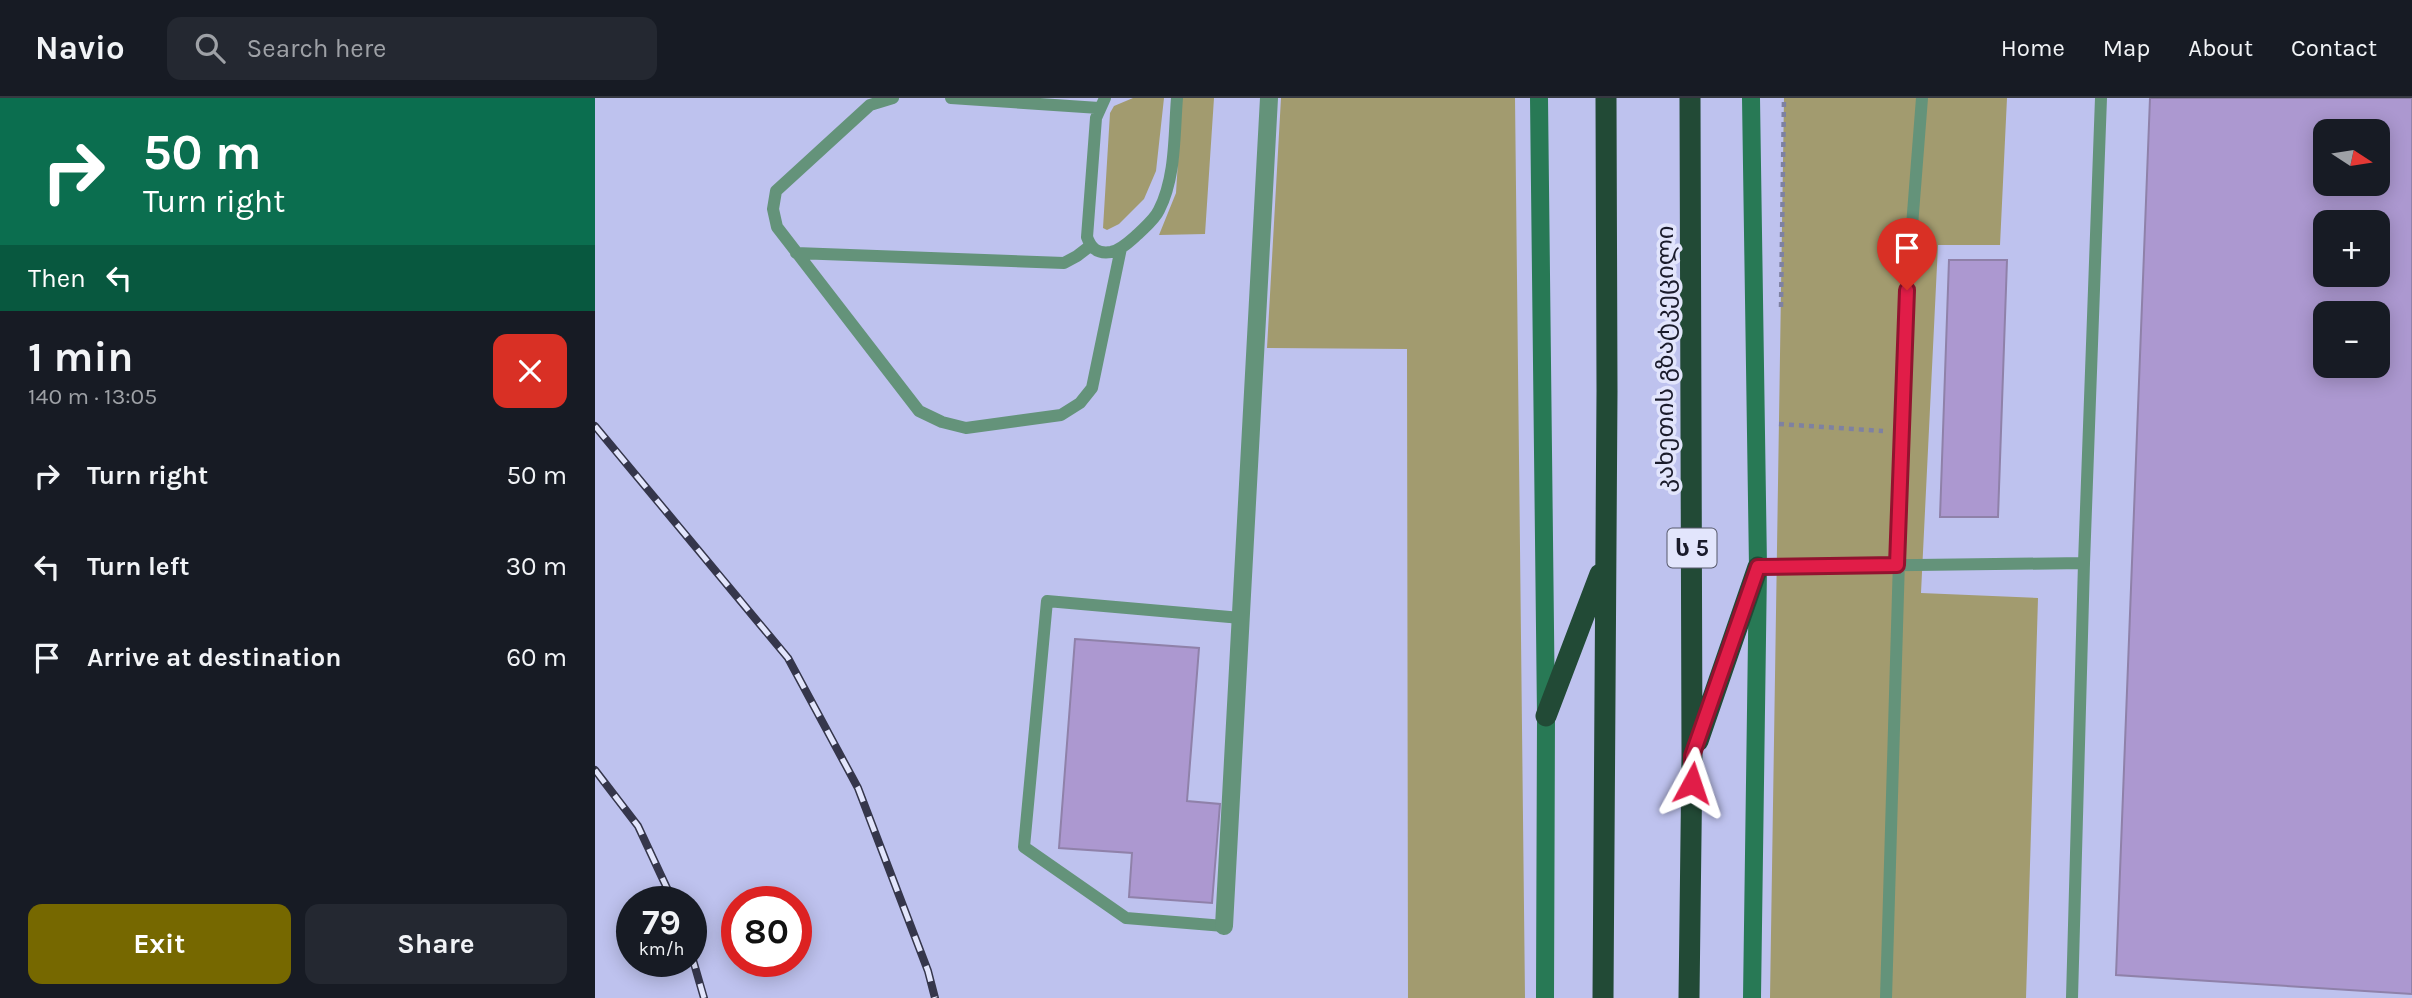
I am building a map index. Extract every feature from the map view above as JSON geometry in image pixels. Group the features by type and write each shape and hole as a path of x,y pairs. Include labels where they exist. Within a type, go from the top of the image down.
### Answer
{"highway":[{"path":"1603,998 1606,98"},
{"name":"კახეთის გზატკეცილი","path":"1689,998 1692,756 1690,98"},
{"path":"1546,716 1604,562"},
{"path":"1692,756 1758,567"}],"street":[{"path":"1224,926 1269,98"},
{"path":"1539,98 1546,716 1545,998"},
{"path":"1751,98 1758,567 1752,998"}],"lane":[{"path":"893,98 870,105 776,191 773,209 777,227 919,411 942,422 967,428 1061,415 1080,403 1092,388 1121,248"},
{"path":"951,98 1102,103 1095,118 1087,237 1090,246 1096,251 1104,252 1121,248 1158,212 1166,192 1173,156 1177,98"},
{"path":"1886,998 1907,290 1921,98"},
{"path":"2073,998 2084,563 2101,98"},
{"path":"796,253 1064,262 1090,246"},
{"path":"1758,567 2084,563"},
{"path":"1224,926 1126,918 1024,847 1047,601 1241,618"}],"path":[{"path":"1779,424 1902,432"}],"shaded area":[{"path":"1133,98 1164,98 1156,171 1144,199 1119,224 1107,230 1103,228 1110,113 1114,106"},
{"path":"1182,98 1214,98 1205,234 1159,235 1176,193"},
{"path":"1281,98 1515,98 1525,998 1408,998 1407,349 1267,348"},
{"path":"1784,98 2007,98 2000,245 1938,245 1921,593 2038,598 2026,998 1770,998"}],"building":[{"path":"2150,98 2412,98 2412,994 2116,975"},
{"path":"1949,260 2007,260 1998,517 1940,517"},
{"path":"1075,639 1199,648 1187,801 1220,804 1212,903 1129,897 1132,853 1059,848"}],"railway":[{"path":"595,426 788,658 858,788 928,971 935,998"},
{"path":"595,770 638,826 666,886"},
{"path":"698,977 704,998"}],"route":[{"path":"1692,783 1692,756 1758,567 1897,565 1907,290"}]}
